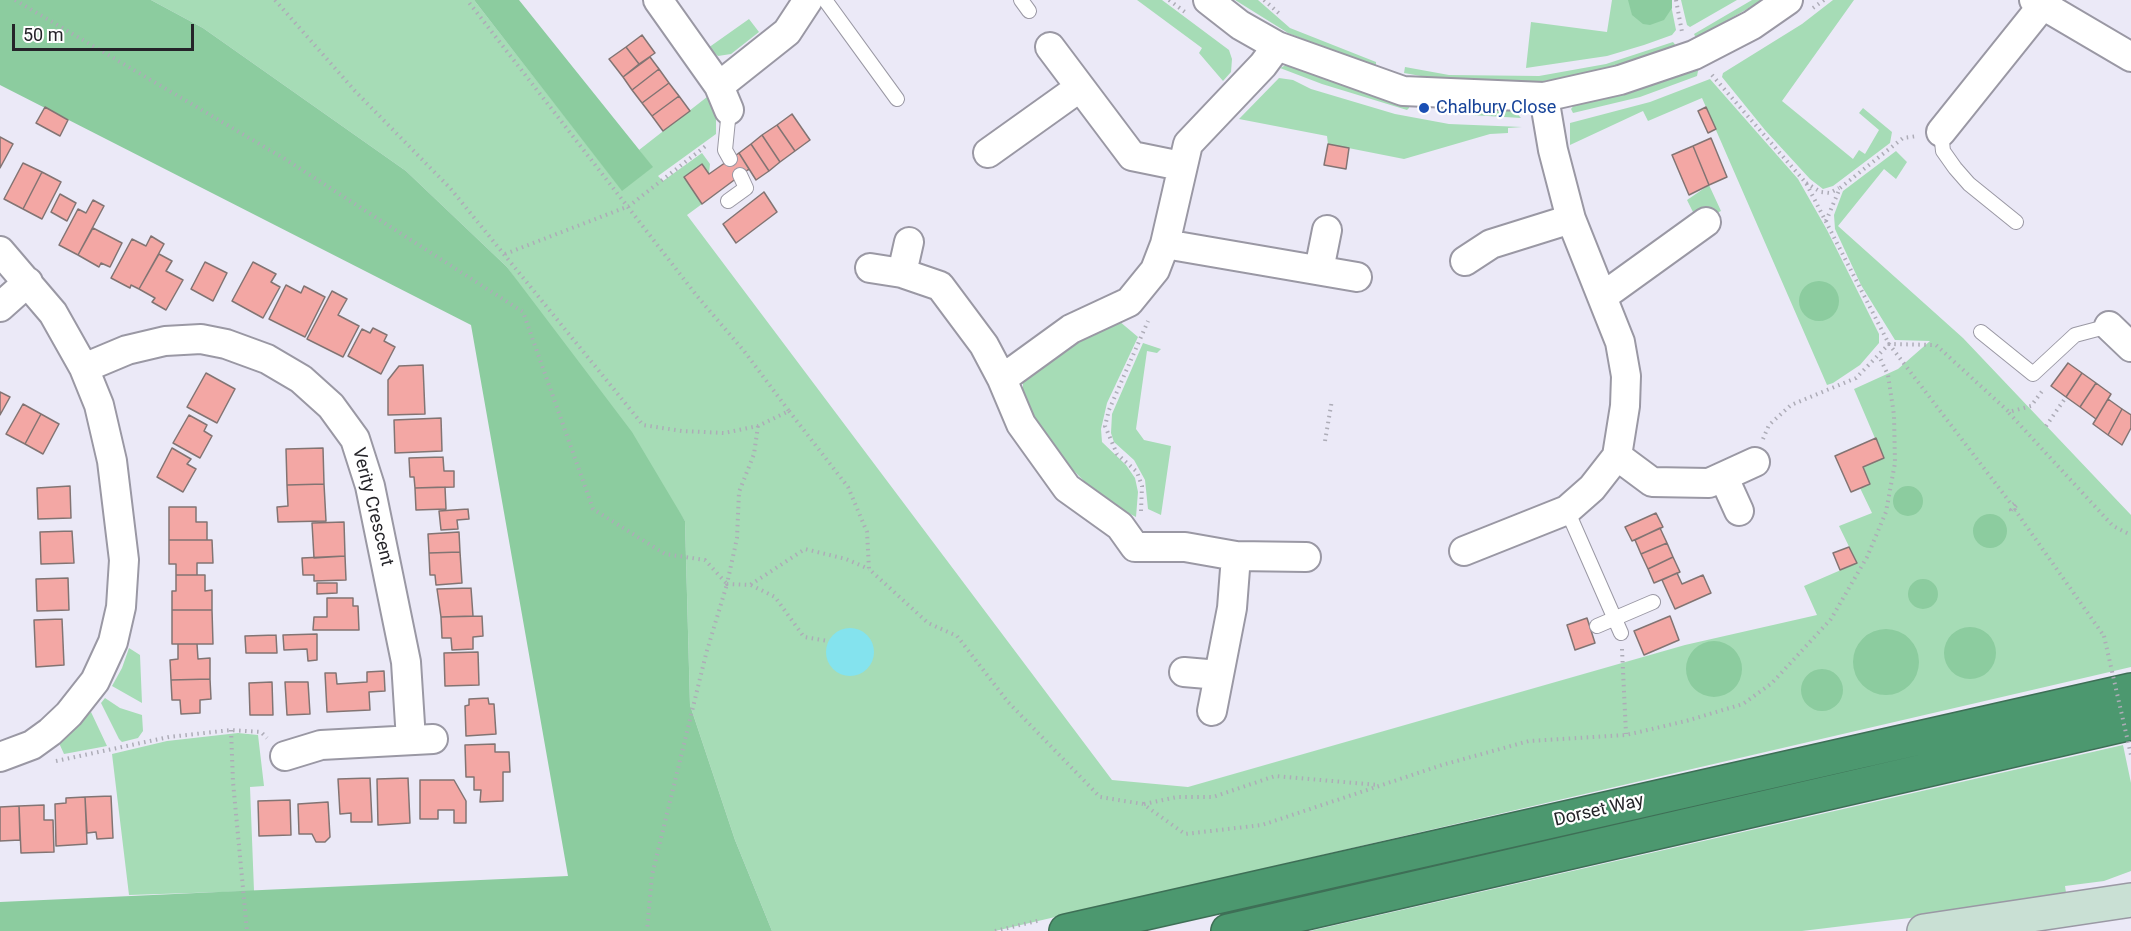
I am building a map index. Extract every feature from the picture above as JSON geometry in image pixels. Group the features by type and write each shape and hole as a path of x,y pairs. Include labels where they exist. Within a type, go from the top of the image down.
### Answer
{"highway":[{"name":"Dorset Way","path":"1066,931 2131,690"},
{"name":"Dorset Way","path":"1228,931 2131,723"}],"street":[{"path":"658,0 725,109 787,32 808,0"},
{"path":"1208,0 1240,25 1277,46 1403,90 1544,97 1620,80 1694,55 1752,25 1788,0"},
{"path":"1941,132 2038,3 2129,52"},
{"path":"1002,379 1071,329 1129,302 1155,270 1165,244 1181,166 1188,144 1263,65 1277,46"},
{"path":"1050,47 1132,156 1181,166"},
{"path":"988,153 1079,88"},
{"path":"1464,551 1567,510 1592,488 1617,456 1625,406 1626,376 1620,342 1571,219 1553,150 1544,97"},
{"path":"1465,261 1491,244 1571,219"},
{"path":"1602,297 1706,222"},
{"path":"1319,270 1327,230"},
{"path":"902,273 909,242"},
{"path":"1165,244 1357,277"},
{"path":"0,251 53,313 84,368 99,405 112,461 124,560 121,607 113,642 95,681 69,714 33,745 0,757"},
{"path":"870,268 902,273 940,286 984,345 1002,379 1021,424 1067,488 1120,525 1135,547 1185,547 1236,556 1306,557"},
{"path":"0,307 28,282"},
{"path":"2109,326 2131,347"},
{"name":"Verity Crescent","path":"84,368 127,350 165,341 201,339 267,359 301,379 331,406 355,440 370,486 422,739 321,745 285,756"},
{"path":"1617,456 1652,482 1708,483 1724,478 1755,462"},
{"path":"1724,478 1739,511"},
{"path":"1212,711 1232,608 1236,556"},
{"path":"1184,672 1219,675"},
{"path":"1938,930 2131,900"}],"lane":[{"path":"825,0 897,99"},
{"path":"725,109 725,150 730,159"},
{"path":"1941,132 1943,150 1954,168 1969,184 2016,222"},
{"path":"728,201 746,188 740,175"},
{"path":"1981,332 2033,374 2075,334 2109,326"},
{"path":"1567,510 1621,633"},
{"path":"1597,626 1653,602"}],"path":[{"path":"15,0 285,159 523,312 593,509 665,554 705,560 728,584 750,585 775,597 804,637 828,641"},
{"path":"275,0 355,91 450,188 643,425 682,431 724,433 759,426 789,411"},
{"path":"467,0 697,296 744,351 848,487 867,532 869,568"},
{"path":"1264,0 1286,19"},
{"path":"1676,0 1684,42"},
{"path":"1674,38 1692,30"},
{"path":"1709,72 1806,183 1889,344 2012,505 2015,502 2017,505 2011,510 2013,512 2015,510 2104,636 2131,755"},
{"path":"505,254 629,206 725,109"},
{"path":"1806,183 1821,192 1830,193 1840,188 1903,138 1941,132"},
{"path":"1825,222 1840,188"},
{"path":"1135,547 1143,505 1142,486 1137,472 1117,454 1105,426 1109,410 1149,316"},
{"path":"1755,462 1769,425 1791,405 1856,378 1889,344"},
{"path":"1889,344 1935,345 2009,412 2114,526 2131,535"},
{"path":"1143,804 1185,834 1262,825 1379,786 1529,741 1626,735 1743,704 1772,683 1831,619 1867,557 1886,512 1895,463 1894,415 1888,375 1879,356"},
{"path":"2046,426 2067,397"},
{"path":"1325,441 1332,400"},
{"path":"2009,412 2031,406"},
{"path":"647,931 652,875 706,654 728,584 737,538 739,492 754,454 759,426"},
{"path":"750,585 805,549 846,559 869,568 928,623 957,636 1008,702 1100,797 1143,804 1177,796 1213,797 1275,776 1379,786"},
{"path":"1621,633 1626,735"},
{"path":"231,730 233,782 247,931"},
{"path":"33,745 43,764 168,737 231,730 261,732 285,756"}],"green space":[{"path":"0,0 151,0 203,28 406,171 507,267 632,432 685,521 690,705 735,840 772,931 0,931 0,902 568,876 471,325 0,85"},
{"path":"151,0 474,0 622,190 652,167 639,150 707,97 716,110 716,134 658,176 663,181 702,153 710,164 709,174 702,164 684,177 702,204 687,215 1112,780 1188,787 1685,645 1817,615 1804,586 1857,563 1839,526 1872,513 1860,488 1870,483 1863,467 1883,457 1854,389 1898,369 1930,341 1895,340 1861,285 1835,229 1834,215 1843,191 1896,151 1907,162 1896,179 1884,169 1838,226 1963,338 2131,515 2131,667 995,931 772,931 735,840 690,705 685,521 507,267 406,171 203,28"},
{"path":"474,0 519,0 653,167 622,191"},
{"path":"1137,0 1162,0 1229,50 1232,59 1231,72 1223,81 1199,53 1202,48"},
{"path":"1235,0 1258,0 1290,28 1376,62 1376,68 1288,33"},
{"path":"1612,0 1670,0 1676,30 1672,35 1607,56 1526,68 1531,22 1607,32"},
{"path":"1628,0 1672,0 1672,8 1664,20 1650,25 1643,24 1632,15"},
{"path":"1681,0 1737,0 1690,27 1687,25"},
{"path":"1752,0 1763,0 1696,38 1694,34"},
{"path":"1833,0 1854,0 1782,101 1853,159 1859,150 1865,154 1879,130 1859,113 1863,108 1892,132 1890,143 1833,186 1823,189 1810,179 1765,130 1722,77 1723,73 1802,24"},
{"path":"749,19 759,32 731,54 718,56 708,48"},
{"path":"1673,42 1677,47 1645,60 1579,76 1544,81 1494,83 1449,81 1404,73 1405,67 1449,75 1539,76 1606,64"},
{"path":"1286,65 1301,67 1410,102 1409,108 1407,110 1322,84 1280,68"},
{"path":"1699,66 1697,76 1640,97 1573,113 1571,109 1575,104 1668,80"},
{"path":"1279,78 1293,80 1311,89 1395,114 1449,124 1522,127 1508,128 1508,133 1490,134 1404,159 1328,144 1327,136 1239,119"},
{"path":"1710,79 1798,179 1827,230 1879,334 1879,343 1860,365 1833,383 1827,385 1702,98 1648,121 1643,111 1570,145 1570,123 1650,102"},
{"path":"1438,107 1514,110 1521,118 1438,113"},
{"path":"1709,185 1721,211 1702,220 1694,214 1687,200"},
{"path":"1819,281 1827,282 1833,287 1838,293 1838,309 1833,315 1827,320 1819,321 1811,320 1805,315 1800,309 1799,301 1800,293 1805,287 1811,282"},
{"path":"1119,321 1138,337 1107,403 1101,429 1102,442 1126,465 1135,478 1138,492 1136,517 1115,506 1091,488 1058,455 1041,433 1023,397 1023,380 1071,345"},
{"path":"1143,343 1161,349 1157,353 1147,351 1136,429 1144,440 1171,446 1161,515 1148,509 1145,480 1134,460 1114,442 1111,433 1112,414"},
{"path":"1908,486 1914,487 1922,495 1922,507 1914,515 1908,516 1902,515 1894,507 1893,501 1894,495 1902,487"},
{"path":"1990,514 2002,519 2007,531 2002,543 1990,548 1978,543 1973,531 1978,519"},
{"path":"1923,579 1934,583 1938,594 1934,605 1923,609 1912,605 1908,594 1912,583"},
{"path":"1970,627 1980,629 1988,635 1994,643 1996,653 1994,663 1988,671 1980,677 1970,679 1960,677 1952,671 1946,663 1944,653 1946,643 1952,635 1960,629"},
{"path":"1886,629 1898,632 1909,639 1916,650 1919,662 1916,674 1909,685 1898,692 1886,695 1874,692 1863,685 1856,674 1853,662 1856,650 1863,639 1874,632"},
{"path":"1714,641 1725,643 1734,649 1740,658 1742,669 1740,680 1734,689 1725,695 1714,697 1703,695 1694,689 1688,680 1686,669 1688,658 1694,649 1703,643"},
{"path":"129,648 140,655 142,703 112,686"},
{"path":"1822,669 1830,670 1837,675 1842,682 1842,698 1837,705 1830,710 1822,711 1814,710 1807,705 1802,698 1801,690 1802,682 1807,675 1814,670"},
{"path":"105,698 120,708 142,715 143,731 138,738 122,742 119,739 101,703"},
{"path":"91,712 107,746 64,754 59,743"},
{"path":"238,733 258,735 264,786 250,787 254,891 129,895 112,754 167,741"},
{"path":"2123,745 2131,783 2131,871 2104,881 2065,886 2067,899 1802,931 1310,931"}],"water":[{"path":"850,628 867,635 874,652 867,669 850,676 833,669 826,652 833,635"}],"building":[{"path":"642,35 655,53 639,64 626,47"},
{"path":"626,47 639,64 623,77 609,59"},
{"path":"650,57 659,69 632,90 623,77"},
{"path":"659,69 669,83 642,103 632,90"},
{"path":"669,83 679,96 652,116 642,103"},
{"path":"679,96 690,111 663,131 652,116"},
{"path":"45,107 68,120 60,136 36,123"},
{"path":"1706,107 1716,129 1708,133 1698,111"},
{"path":"792,114 810,140 795,151 777,125"},
{"path":"777,125 795,151 780,162 762,135"},
{"path":"762,135 780,162 769,171 751,144"},
{"path":"0,137 13,144 0,168"},
{"path":"1711,138 1727,177 1709,185 1693,146"},
{"path":"751,144 769,171 756,180 739,153"},
{"path":"1328,144 1349,148 1346,169 1324,165"},
{"path":"1693,146 1709,185 1689,195 1672,155"},
{"path":"739,153 749,169 702,204 684,177 702,164 709,174"},
{"path":"23,163 42,172 23,209 4,199"},
{"path":"42,172 61,182 42,219 23,209"},
{"path":"764,192 777,212 736,243 723,224"},
{"path":"60,194 76,203 67,221 51,212"},
{"path":"93,200 104,206 78,255 59,245 78,209 86,213"},
{"path":"93,228 122,243 110,267 101,263 99,267 78,255"},
{"path":"151,236 164,244 139,289 131,285 130,288 111,278 132,239 146,246"},
{"path":"159,254 172,261 166,271 183,280 166,310 152,302 155,298 139,289"},
{"path":"205,262 227,273 213,301 191,289"},
{"path":"253,262 276,274 271,282 280,287 263,318 232,301"},
{"path":"286,285 301,293 304,286 325,297 305,337 269,319"},
{"path":"332,291 347,299 338,315 359,326 343,357 307,339"},
{"path":"373,328 387,335 384,341 395,347 381,374 348,356 362,329 370,333"},
{"path":"2068,363 2082,373 2066,397 2051,386"},
{"path":"423,365 425,414 388,415 388,380 399,366"},
{"path":"206,373 235,389 217,423 187,407"},
{"path":"2082,373 2096,383 2080,407 2066,397"},
{"path":"2096,383 2111,394 2096,419 2080,407"},
{"path":"0,392 10,397 0,415"},
{"path":"2108,399 2122,409 2108,435 2093,424"},
{"path":"23,404 41,414 25,444 6,434"},
{"path":"2122,409 2131,415 2131,428 2122,445 2108,435"},
{"path":"41,414 59,424 43,454 25,444"},
{"path":"189,415 207,425 204,431 212,436 200,458 173,443"},
{"path":"441,418 442,451 395,453 394,420"},
{"path":"1876,438 1884,458 1863,467 1870,484 1851,492 1835,456"},
{"path":"172,448 191,459 187,464 196,469 183,492 157,477"},
{"path":"323,448 324,484 287,485 286,449"},
{"path":"443,457 444,471 454,471 454,487 415,488 414,477 410,477 409,458"},
{"path":"324,484 326,521 278,522 277,507 288,506 287,485"},
{"path":"70,486 71,518 38,519 37,488"},
{"path":"445,487 446,509 416,510 415,488"},
{"path":"169,507 196,507 196,522 207,522 207,540 169,540"},
{"path":"468,509 469,519 457,520 458,529 441,530 439,511"},
{"path":"1656,513 1663,527 1632,541 1625,527"},
{"path":"344,522 345,556 314,558 312,523"},
{"path":"1660,528 1667,543 1641,554 1635,540"},
{"path":"72,531 74,563 41,564 40,532"},
{"path":"459,532 460,552 429,553 428,534"},
{"path":"169,540 212,540 213,563 197,563 197,575 176,575 176,564 169,564"},
{"path":"1667,543 1673,557 1648,569 1641,554"},
{"path":"1849,547 1857,563 1840,570 1833,553"},
{"path":"460,552 462,583 436,585 435,575 430,575 429,553"},
{"path":"345,556 346,580 314,581 314,575 303,575 302,558"},
{"path":"1673,557 1680,572 1654,583 1648,569"},
{"path":"1677,573 1682,584 1703,575 1711,593 1675,609 1662,580"},
{"path":"176,575 205,575 205,591 212,590 212,610 172,610 172,591 176,591"},
{"path":"68,578 69,610 37,611 36,579"},
{"path":"317,583 337,583 337,593 317,594"},
{"path":"471,588 473,616 441,617 437,589"},
{"path":"327,598 353,598 353,606 358,606 359,630 313,630 314,617 327,617"},
{"path":"172,610 212,610 213,644 172,644"},
{"path":"482,616 483,636 473,637 473,649 452,650 451,638 442,638 441,617"},
{"path":"1670,616 1679,640 1644,655 1634,631"},
{"path":"1587,618 1595,643 1575,650 1567,625"},
{"path":"62,619 64,665 36,667 34,620"},
{"path":"317,634 317,660 308,661 307,649 284,650 283,635"},
{"path":"276,635 277,653 246,653 245,636"},
{"path":"178,644 197,644 198,659 210,658 210,679 171,680 170,660 178,659"},
{"path":"478,652 479,685 445,686 444,653"},
{"path":"384,671 385,691 369,692 370,710 327,712 325,673 336,673 337,684 367,682 367,672"},
{"path":"210,679 211,699 200,700 200,713 181,714 180,700 172,700 171,680"},
{"path":"272,682 273,715 250,715 249,683"},
{"path":"285,682 308,682 310,714 287,715"},
{"path":"488,698 489,704 494,704 496,734 466,736 465,706 469,705 469,699"},
{"path":"495,744 495,752 509,752 510,772 503,772 503,801 480,802 481,790 474,790 474,777 466,777 465,745"},
{"path":"370,778 372,822 351,822 351,813 340,814 338,779"},
{"path":"408,778 410,823 378,825 377,779"},
{"path":"420,780 454,780 466,801 466,823 454,823 454,810 438,810 438,819 420,819"},
{"path":"111,796 113,838 97,839 96,832 87,833 85,797"},
{"path":"85,797 87,844 56,846 55,804 66,803 66,798"},
{"path":"290,800 291,835 259,836 258,801"},
{"path":"328,802 330,837 325,842 316,842 312,834 299,834 298,804"},
{"path":"44,805 44,820 53,820 54,852 21,853 19,806"},
{"path":"19,806 20,840 0,841 0,807"}],"place":[{"name":"Chalbury Close","path":"1424,108"}]}
